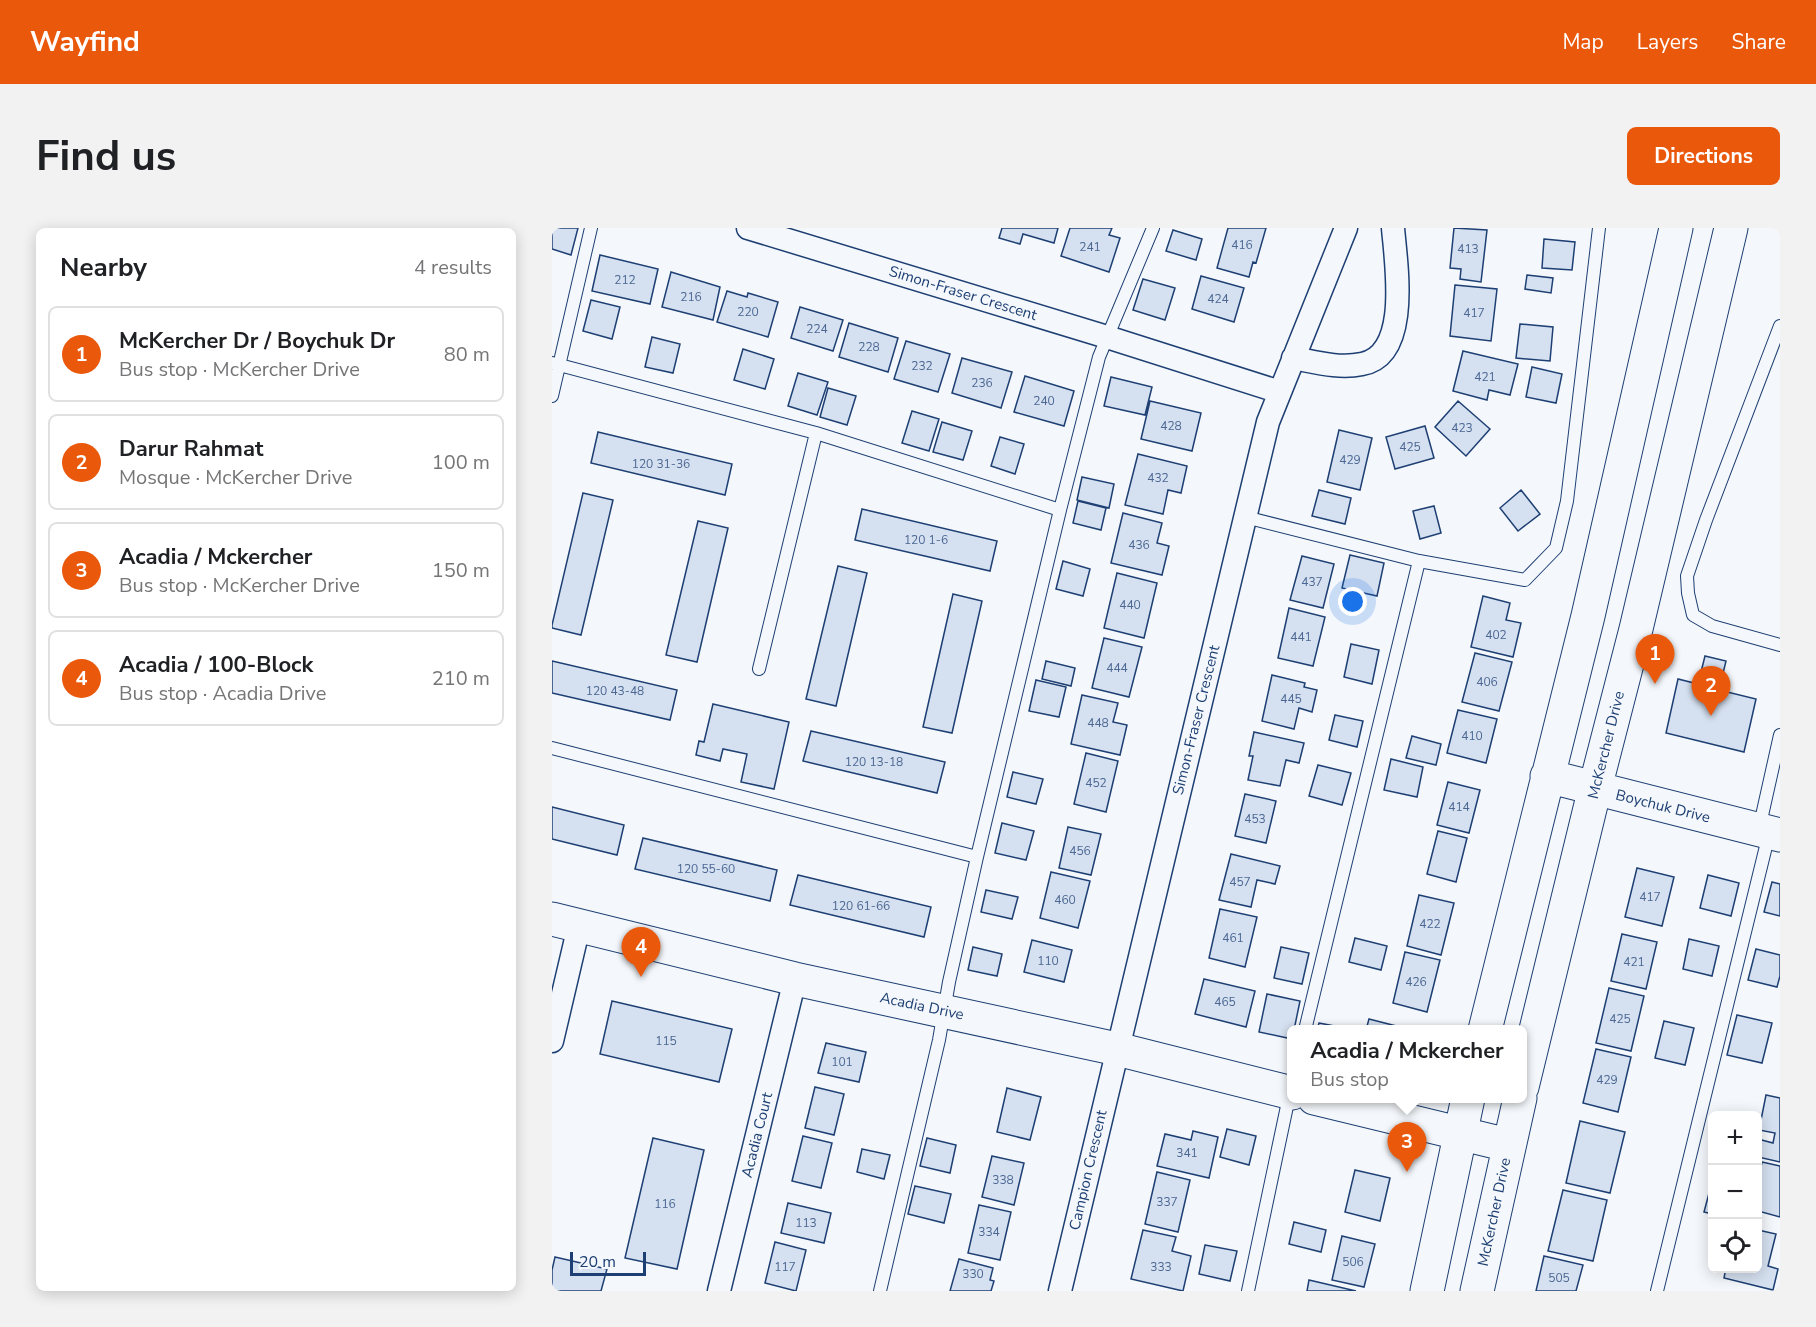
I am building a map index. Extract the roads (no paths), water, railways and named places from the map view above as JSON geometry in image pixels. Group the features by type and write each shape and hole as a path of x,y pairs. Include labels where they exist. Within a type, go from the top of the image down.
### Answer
{"main road":[{"path":"1486,1025 1588,616 1676,228"},
{"name":"McKercher Drive","path":"1527,1067 1636,629 1731,228"},
{"name":"Boychuk Drive","path":"1547,776 1769,832"},
{"name":"Acadia Drive","path":"566,922 795,979 1117,1049 1287,1090"},
{"name":"Acadia Drive","path":"1340,1103 1508,1145"},
{"path":"1427,1291 1467,1103"},
{"name":"McKercher Drive","path":"1477,1291 1519,1103"}],"street":[{"name":"Simon-Fraser Crescent","path":"748,228 1280,392"},
{"name":"Simon-Fraser Crescent","path":"1117,1049 1268,422 1346,228"},
{"path":"1293,358 1325,364 1362,364 1380,355 1387,347 1395,326 1396,266 1393,228"},
{"path":"552,1041 566,922"},
{"name":"Acadia Court","path":"719,1291 795,979"},
{"name":"Campion Crescent","path":"1059,1291 1117,1049"}],"lane":[{"path":"552,396 556,364 591,228"},
{"path":"880,1291 939,1040 943,1011 977,857 1099,357 1153,228"},
{"path":"1245,517 1419,561 1526,580 1556,548 1567,501 1599,228"},
{"path":"1780,326 1706,520 1687,576 1687,584 1693,615 1712,626 1780,645"},
{"path":"556,364 816,433 1060,510"},
{"path":"759,669 816,433"},
{"path":"1306,1025 1419,561"},
{"path":"1657,1291 1769,832 1780,735"},
{"path":"552,747 977,857"},
{"path":"1248,1291 1294,1103"}],"place":[{"name":"McKercher Dr / Boychuk Dr","path":"1655,684"},
{"name":"Darur Rahmat","path":"1711,716"},
{"name":"Acadia / 100-Block","path":"641,977"},
{"name":"Acadia / Mckercher","path":"1407,1172"}]}
